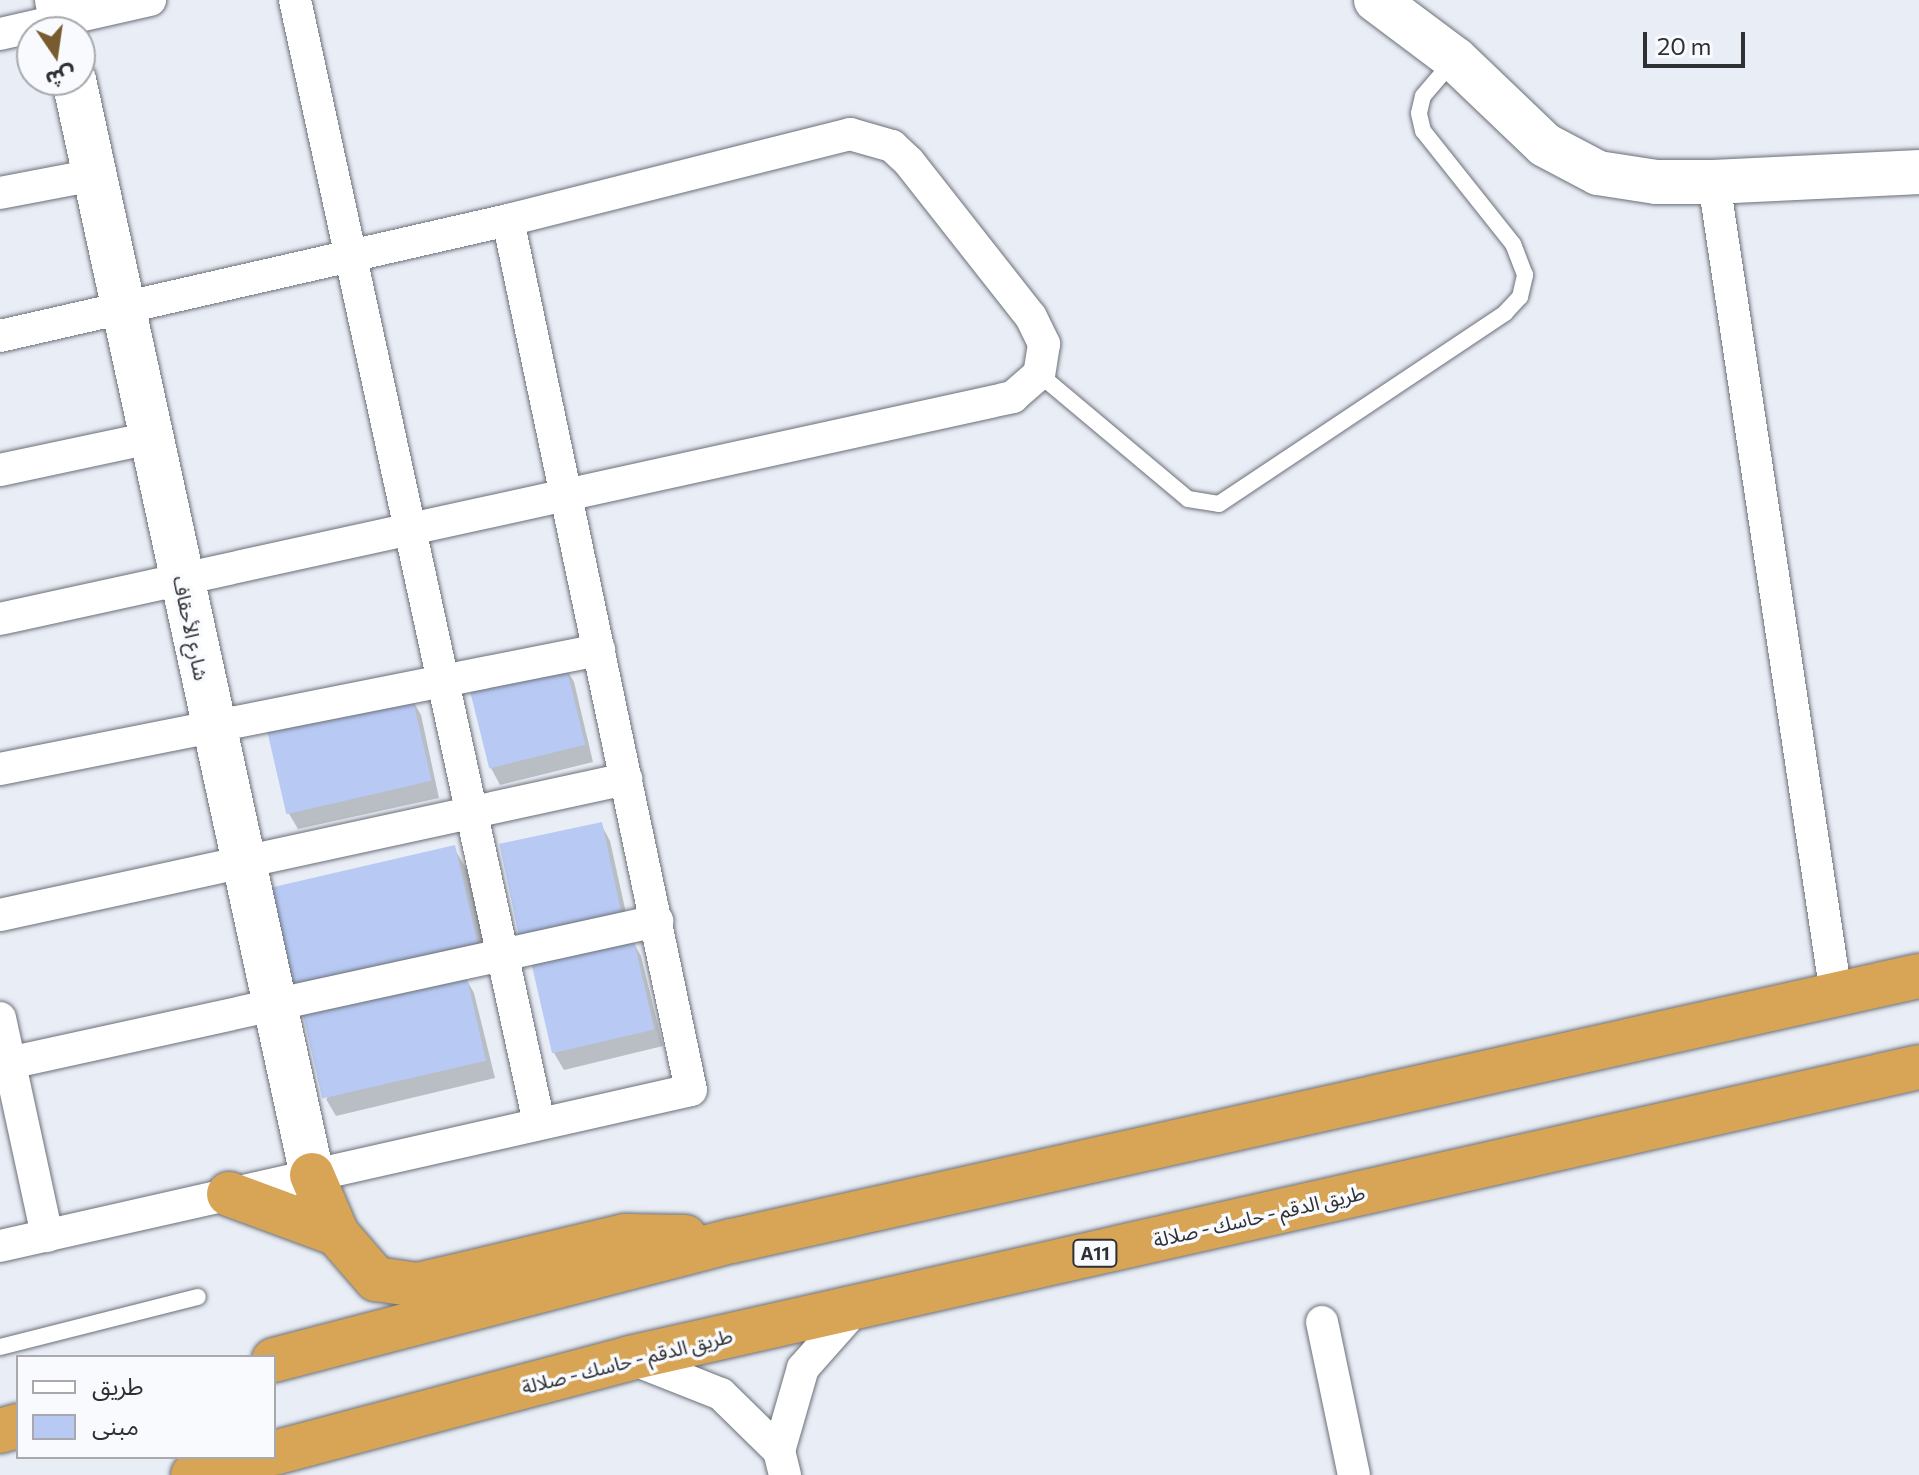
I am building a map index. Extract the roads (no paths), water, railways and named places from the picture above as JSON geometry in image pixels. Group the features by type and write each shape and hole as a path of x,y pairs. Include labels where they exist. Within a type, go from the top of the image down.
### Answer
{"highway":[{"path":"276,1359 732,1241 1919,976"},
{"name":"طريق الدقم - حاسك - صلالة","path":"276,1452 630,1358 1919,1067"},
{"path":"312,1175 337,1234 376,1279 418,1285 626,1236 732,1241"},
{"path":"229,1194 337,1234"},
{"path":"193,1475 253,1459"}],"street":[{"path":"66,16 150,0"},
{"path":"295,0 539,1123"},
{"path":"1376,0 1455,59 1545,145 1598,173 1656,182 1714,182 1919,172"},
{"name":"شارع الأحقاف","path":"77,96 271,1005 312,1175"},
{"path":"0,336 508,220 850,134 872,137 909,162 1031,317 1044,344 1039,374 1013,397 0,619"},
{"path":"0,193 94,175"},
{"path":"1714,182 1836,994"},
{"path":"0,1246 691,1090 508,220"},
{"path":"0,470 150,438"},
{"path":"0,769 599,650"},
{"path":"0,915 626,779"},
{"path":"5,1064 657,921"},
{"path":"0,1018 5,1064 47,1236"},
{"path":"782,1463 803,1368 857,1307"},
{"path":"1322,1322 1354,1475"},
{"path":"630,1358 721,1394 782,1463"}],"lane":[{"path":"1039,374 1188,499 1219,504 1505,313 1520,297 1525,275 1513,244 1423,131 1419,113 1423,96 1455,59"},
{"path":"0,1347 198,1297"}]}
